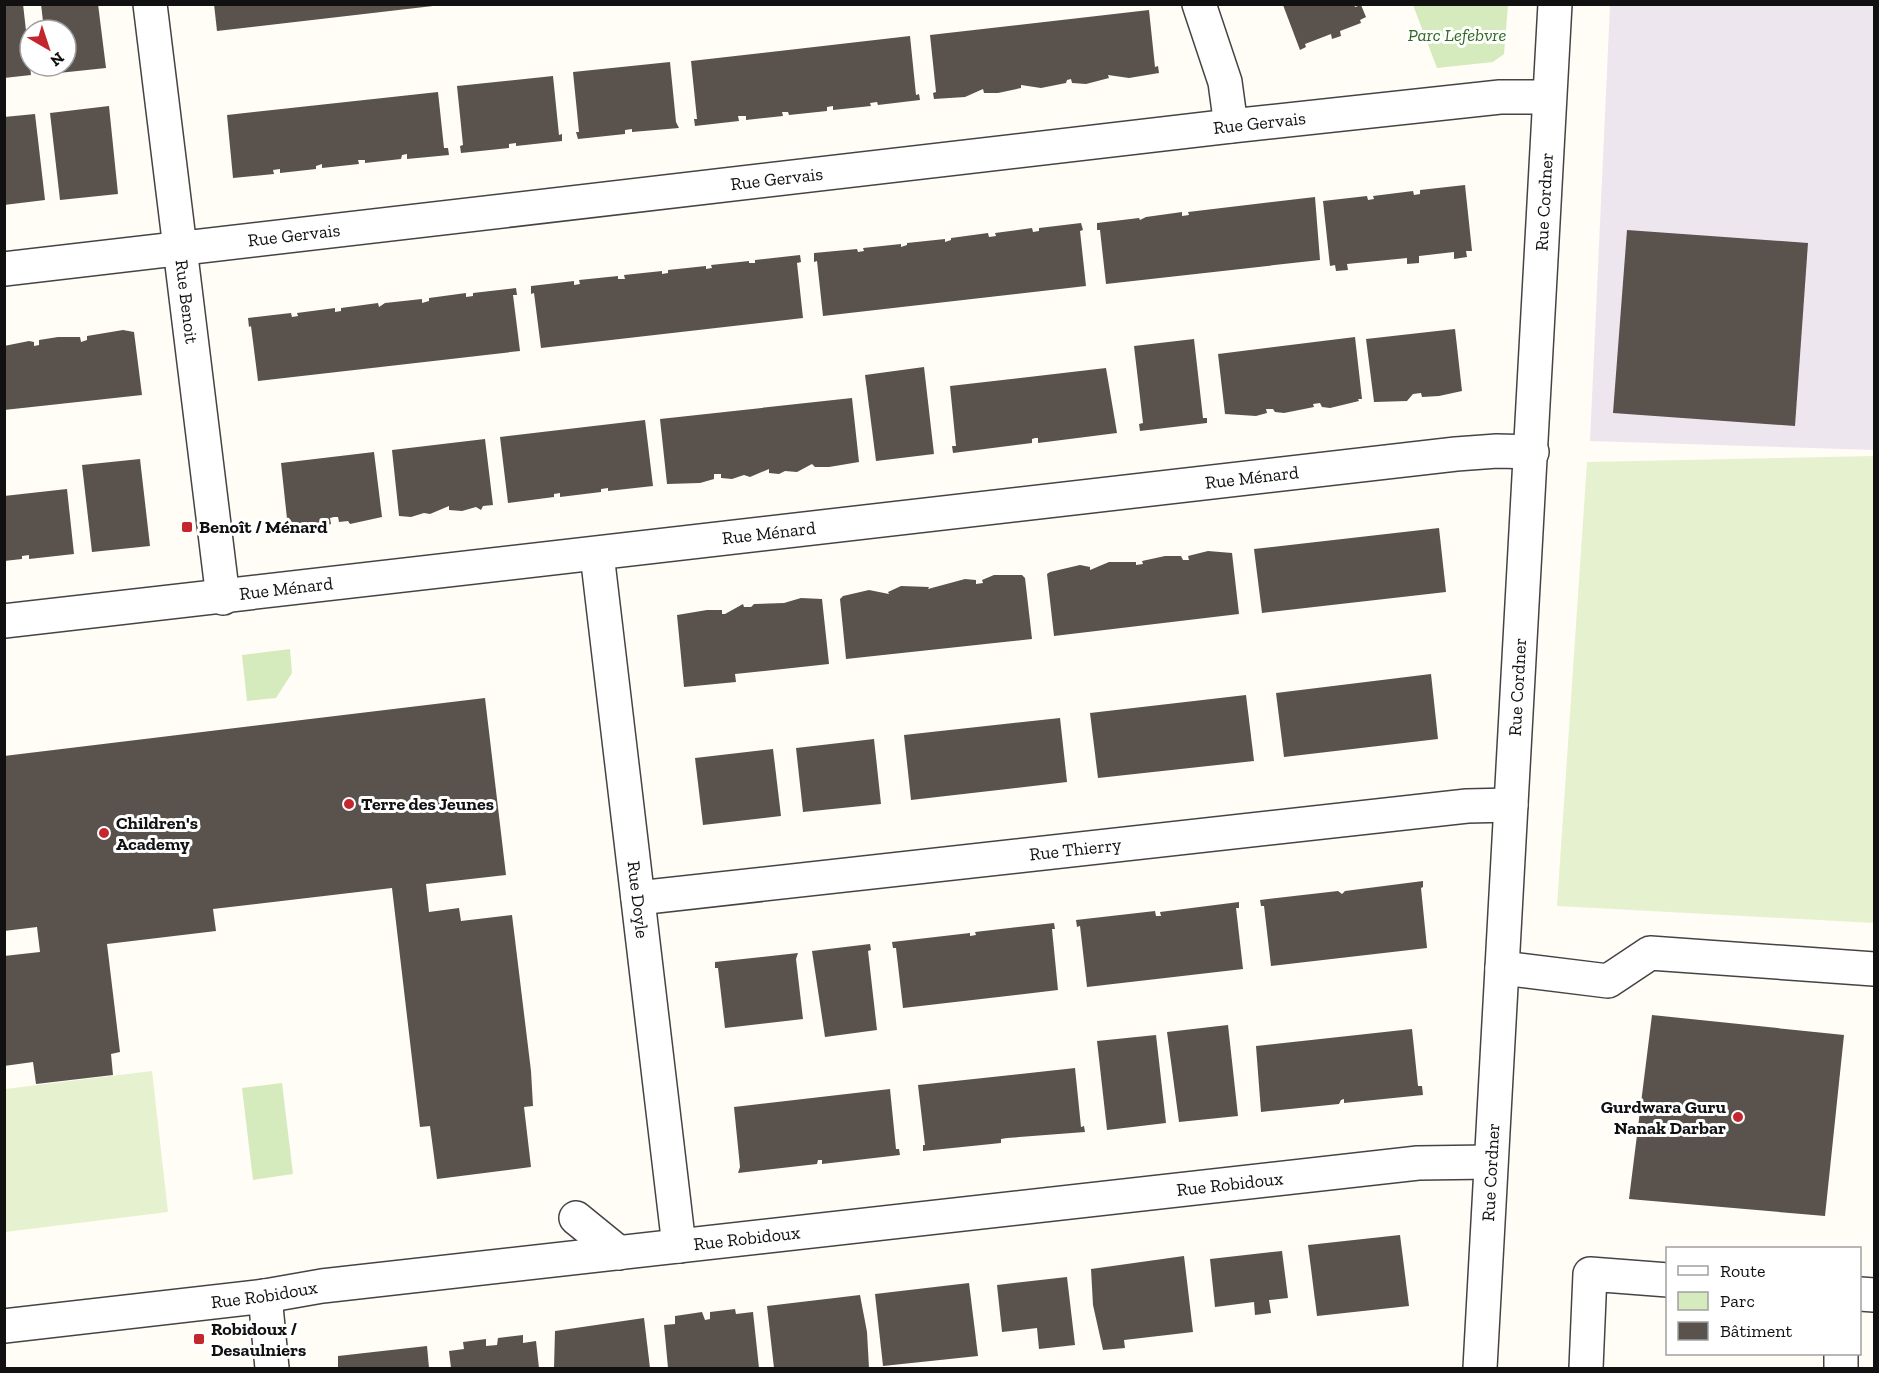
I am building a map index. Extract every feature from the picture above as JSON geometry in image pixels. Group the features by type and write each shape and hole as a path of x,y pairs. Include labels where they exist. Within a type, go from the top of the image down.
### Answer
{"street":[{"name":"Rue Benoit","path":"150,4 223,598"},
{"path":"1199,4 1225,82 1231,126"},
{"name":"Rue Cordner","path":"1480,1368 1555,4"},
{"name":"Rue Gervais","path":"4,269 1231,126 1485,98 1549,97"},
{"name":"Rue Ménard","path":"4,621 223,598 1456,454 1497,451 1532,452"},
{"name":"Rue Doyle","path":"597,554 679,1246"},
{"name":"Rue Thierry","path":"638,898 1467,806 1511,805"},
{"path":"1502,968 1608,981 1650,953 1875,969"},
{"name":"Rue Robidoux","path":"4,1326 265,1296 322,1286 1418,1163 1490,1162"},
{"path":"576,1218 619,1252"},
{"path":"1586,1368 1590,1274 1666,1280"},
{"path":"265,1296 272,1368"}],"shaded area":[{"path":"1610,5 1874,5 1874,450 1590,441"}],"green space":[{"name":"Parc Lefebvre","path":"1413,5 1508,5 1504,54 1493,62 1437,68"},
{"path":"1874,456 1874,923 1557,906 1587,462"},
{"path":"290,649 292,673 276,698 247,701 242,655"},
{"path":"152,1071 168,1212 5,1232 5,1089"},
{"path":"282,1083 293,1174 253,1180 242,1088"}],"building":[{"path":"4,4 23,4 25,18 18,18 18,76 4,78"},
{"path":"41,4 98,4 106,68 78,71 78,18 43,18"},
{"path":"214,4 433,4 433,6 217,31"},
{"path":"1354,4 1355,7 1361,5 1366,17 1360,20 1361,23 1340,31 1341,36 1332,39 1331,34 1305,44 1306,47 1300,50 1283,5"},
{"path":"1149,10 1155,67 1158,66 1159,73 1129,78 1108,75 1109,78 1086,84 1072,83 1071,79 1066,83 1041,88 1021,85 1021,88 998,93 984,93 983,89 965,97 934,99 933,93 936,92 930,35"},
{"path":"910,36 916,95 919,94 920,100 878,105 877,102 870,103 871,106 833,110 833,106 827,107 827,111 789,115 788,112 782,112 783,116 746,120 746,116 738,116 739,121 695,126 694,119 697,119 691,61"},
{"path":"670,62 676,122 679,128 632,132 632,129 625,130 625,134 578,139 573,72"},
{"path":"553,76 559,135 562,134 562,141 516,146 516,143 509,144 509,148 461,153 460,146 463,145 457,86"},
{"path":"438,92 444,148 448,148 449,155 407,159 407,154 402,155 401,159 365,163 365,160 358,160 359,164 322,168 322,164 316,166 316,169 280,173 280,169 273,170 274,174 233,178 227,115"},
{"path":"109,106 118,194 60,200 50,113"},
{"path":"35,114 45,200 4,205 4,117"},
{"path":"1465,185 1472,251 1466,251 1467,257 1454,259 1454,252 1419,256 1419,263 1407,264 1407,258 1347,264 1348,270 1336,271 1335,265 1330,266 1323,201 1367,196 1368,200 1374,199 1373,196 1413,191 1414,195 1420,194 1420,190"},
{"path":"1315,197 1320,260 1106,284 1100,230 1097,230 1097,223 1139,218 1140,220 1146,217 1182,212 1182,216 1189,215 1188,212"},
{"path":"1081,223 1086,286 823,316 817,261 814,262 814,253 857,249 858,252 864,251 863,248 901,244 901,247 907,243 945,239 945,242 951,238 988,233 989,237 996,236 995,233 1032,228 1033,232 1039,231 1039,228"},
{"path":"1627,230 1808,243 1795,426 1613,413"},
{"path":"800,255 801,262 797,263 803,318 541,348 534,293 531,294 531,286 574,281 574,285 580,284 579,280 618,276 618,279 625,279 624,275 662,271 662,274 668,273 668,270 706,266 706,269 712,268 711,265 749,261 749,263 755,263 755,260"},
{"path":"516,288 517,295 513,295 520,351 258,381 248,318 291,313 292,317 298,316 297,313 335,308 335,312 341,311 341,308 378,303 379,307 385,303 422,299 422,303 429,301 429,298 466,293 466,297 473,296 473,293"},
{"path":"1455,329 1462,391 1439,396 1422,397 1421,393 1413,394 1407,401 1374,402 1366,339"},
{"path":"123,330 134,332 142,395 4,410 4,346 29,341 34,342 34,346 39,345 39,340 58,337 80,337 81,342 87,340 87,336"},
{"path":"1355,337 1362,399 1358,399 1359,401 1330,408 1322,407 1320,403 1313,404 1314,407 1284,413 1266,409 1267,413 1256,416 1225,414 1218,354"},
{"path":"1194,339 1203,418 1207,418 1207,423 1140,431 1139,424 1143,423 1134,346"},
{"path":"924,367 934,454 876,461 865,375"},
{"path":"1106,368 1117,433 1038,443 1038,438 1035,438 1032,439 1032,443 953,453 952,446 956,446 950,386"},
{"path":"852,398 859,462 829,467 815,467 812,464 797,472 785,471 779,474 769,473 769,469 750,477 744,475 732,479 721,478 721,474 714,474 714,479 700,483 667,484 660,419"},
{"path":"645,420 653,486 608,491 608,488 601,489 601,492 560,497 560,493 554,494 554,497 508,503 500,437"},
{"path":"485,439 493,505 483,506 481,510 476,507 462,511 449,510 449,506 430,514 399,516 392,450"},
{"path":"374,452 382,517 350,524 348,521 339,522 338,517 334,517 330,518 331,524 320,527 314,524 301,529 288,528 281,463"},
{"path":"140,459 150,546 92,552 82,465"},
{"path":"67,489 74,554 29,559 29,555 22,556 22,559 4,561 4,496"},
{"path":"1439,528 1446,592 1262,613 1254,549"},
{"path":"1208,551 1232,553 1239,614 1054,636 1047,574 1050,572 1080,565 1090,567 1090,570 1109,562 1136,562 1136,565 1143,564 1142,561 1165,556 1181,556 1183,560 1189,560 1188,556"},
{"path":"994,575 1022,575 1025,578 1032,639 846,659 840,599 843,596 869,590 889,594 888,592 901,586 929,587 928,589 965,579 976,580 976,584 983,583 982,580"},
{"path":"801,598 822,599 829,664 735,674 736,682 684,687 677,615 707,610 722,610 722,614 725,614 743,604 744,607 751,607 754,604 784,603"},
{"path":"1431,674 1438,739 1284,757 1276,693"},
{"path":"1246,695 1254,761 1098,778 1090,713"},
{"path":"485,698 506,875 426,884 429,912 459,908 461,921 512,915 531,1071 533,1106 524,1107 531,1167 437,1179 430,1126 420,1127 392,888 213,909 216,931 107,944 120,1052 111,1054 113,1075 36,1084 33,1062 4,1066 4,956 40,952 37,927 4,931 4,756"},
{"path":"1060,718 1067,782 911,800 904,735"},
{"path":"874,739 881,804 803,812 796,748"},
{"path":"773,749 781,816 703,825 695,758"},
{"path":"1423,881 1421,888 1427,948 1271,966 1264,906 1261,906 1260,900 1338,891 1342,894 1345,891"},
{"path":"1239,902 1239,908 1236,908 1243,969 1087,987 1080,926 1077,927 1076,920 1155,911 1156,916 1161,916 1160,912"},
{"path":"1054,923 1055,929 1052,929 1058,990 903,1008 896,948 893,948 892,942 970,933 970,936 976,935 975,932"},
{"path":"870,944 871,950 868,951 877,1030 825,1037 812,951"},
{"path":"798,953 796,959 803,1019 725,1028 718,968 715,968 715,962"},
{"name":"Gurdwara Guru Nanak Darbar","path":"1652,1015 1844,1035 1825,1216 1629,1199"},
{"path":"1228,1025 1238,1116 1179,1122 1167,1032"},
{"path":"1412,1029 1418,1086 1422,1086 1423,1095 1344,1103 1344,1099 1339,1104 1261,1112 1256,1046"},
{"path":"1156,1035 1166,1123 1107,1130 1097,1041"},
{"path":"1075,1068 1081,1127 1084,1126 1085,1132 1007,1138 1001,1139 1001,1143 923,1151 923,1145 925,1145 918,1085"},
{"path":"890,1089 896,1149 899,1149 900,1155 822,1164 822,1160 818,1160 817,1164 738,1173 740,1167 734,1107"},
{"path":"1400,1235 1409,1306 1317,1316 1308,1245"},
{"path":"1282,1251 1288,1298 1269,1300 1271,1313 1255,1315 1254,1302 1215,1307 1210,1259"},
{"path":"1184,1256 1193,1332 1124,1340 1125,1348 1103,1350 1093,1305 1091,1269"},
{"path":"1067,1277 1075,1345 1039,1349 1037,1328 1002,1332 997,1285"},
{"path":"969,1283 978,1356 883,1366 875,1294"},
{"path":"860,1295 867,1332 869,1368 774,1368 767,1306"},
{"path":"735,1309 736,1314 753,1312 759,1368 668,1368 664,1325 675,1324 675,1316 702,1312 705,1320 710,1319 710,1312"},
{"path":"644,1318 650,1368 554,1368 555,1331"},
{"path":"523,1335 523,1343 536,1341 539,1368 451,1368 449,1351 464,1349 463,1342 486,1339 486,1346 497,1345 498,1338"},
{"path":"427,1346 429,1368 338,1368 338,1356"}],"place":[{"name":"Benoît / Ménard","path":"187,527"},
{"name":"Terre des Jeunes","path":"349,804"},
{"name":"Children's Academy","path":"104,833"},
{"name":"Gurdwara Guru Nanak Darbar","path":"1738,1117"},
{"name":"Robidoux / Desaulniers","path":"199,1339"}]}
